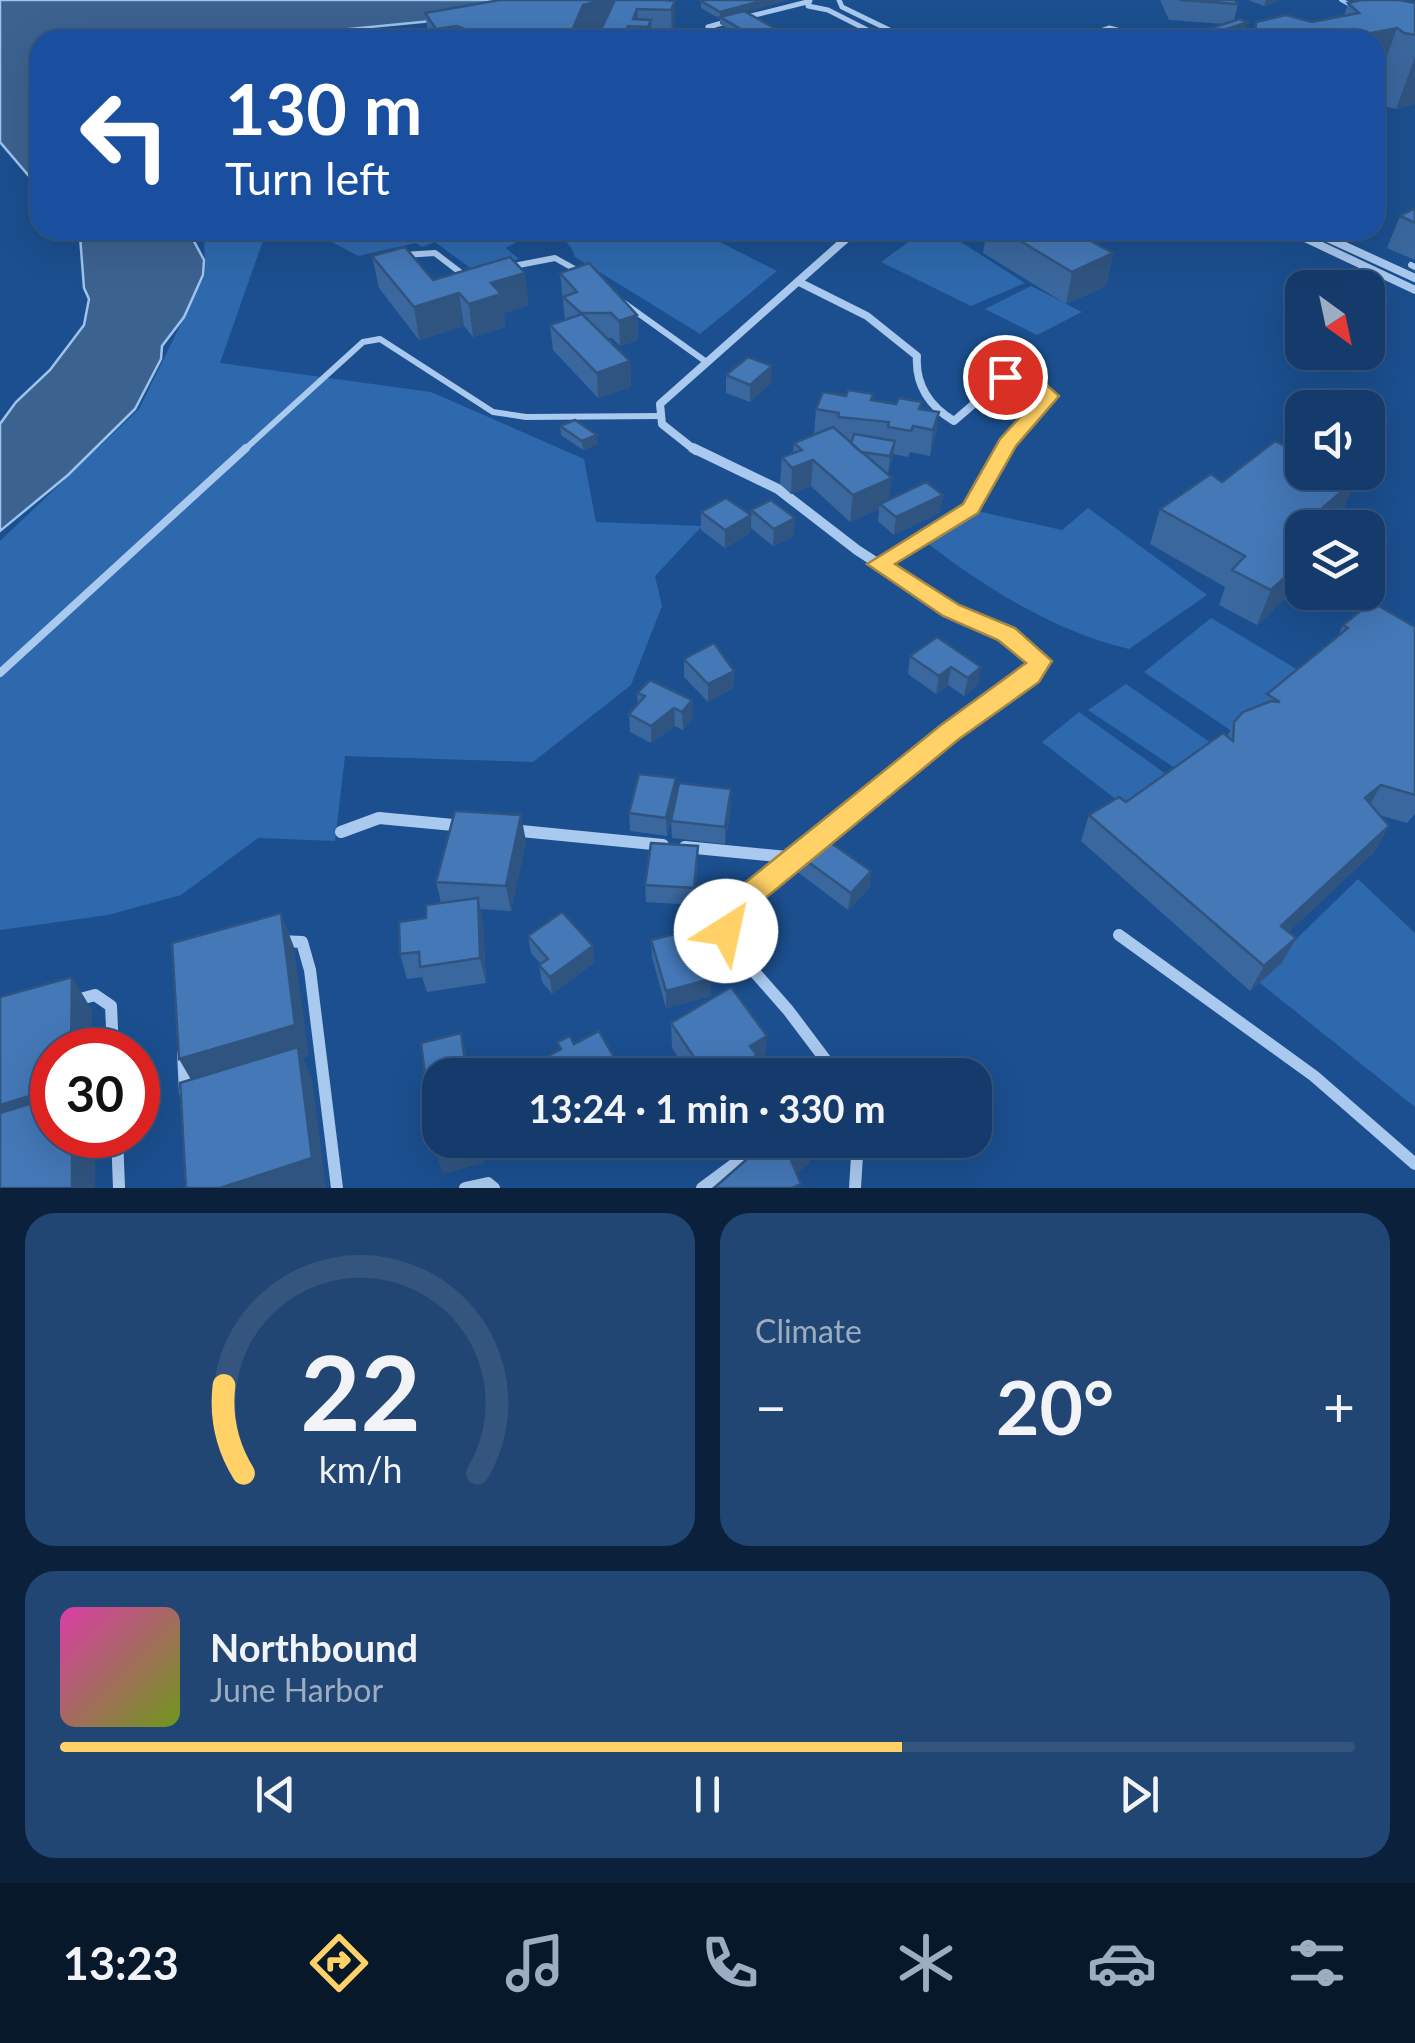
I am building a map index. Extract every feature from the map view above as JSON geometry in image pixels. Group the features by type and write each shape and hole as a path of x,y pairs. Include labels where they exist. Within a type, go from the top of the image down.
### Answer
{"street":[{"path":"824,1058 728,942 730,919 742,902 950,732 1031,676 1040,661 1006,634 951,610 878,564 778,490 700,454 662,424 660,404 845,240"},
{"path":"1309,240 1415,290"},
{"path":"1332,240 1415,278"},
{"path":"799,282 867,316 917,356 914,372 936,412 954,421 1005,377 1030,380 1049,396 1007,444 971,508 878,564"},
{"path":"341,832 378,818 473,827"},
{"path":"492,829 798,858"},
{"path":"1119,936 1314,1076 1415,1164"},
{"path":"269,940 302,942 310,970 337,1188"},
{"path":"57,1006 95,995 111,1006 112,1028"},
{"path":"182,1033 186,1111"},
{"path":"118,1158 120,1188"},
{"path":"702,1188 743,1158"},
{"path":"854,1188 856,1158"},
{"path":"465,1188 488,1183 494,1188"}],"lane":[{"path":"839,0 842,6 890,30"},
{"path":"714,30 708,27 809,1 814,9 828,10 868,30"},
{"path":"397,256 435,253 465,276 482,274"},
{"path":"495,270 555,258 583,274"},
{"path":"613,295 705,361"},
{"path":"0,673 363,342 380,340 391,344 493,412 542,418 661,416"}],"shaded area":[{"path":"0,0 598,0 339,30 30,30 30,177 0,142"},
{"path":"80,240 193,240 204,260 203,275 184,317 162,346 161,359 135,409 68,475 0,531 0,424 16,402 50,370 84,325 89,299 84,288"},
{"path":"204,240 263,240 220,363 431,392 584,459 596,522 702,526 655,576 662,606 631,685 533,762 345,756 335,841 258,838 181,895 108,915 0,930 0,541 139,409 205,275"},
{"path":"328,240 523,240 506,248 519,259 473,270 435,242 358,256"},
{"path":"564,240 716,240 777,271 700,334 575,257"},
{"path":"911,240 958,240 1025,283 971,306 881,262"},
{"path":"1031,286 1082,312 1037,335 985,309"},
{"path":"1088,508 1207,595 1129,649 1075,632 1023,607 927,543 981,512 1062,530"},
{"path":"1211,618 1300,671 1233,732 1144,672"},
{"path":"1126,684 1214,745 1185,775 1088,710"},
{"path":"1079,712 1173,779 1131,811 1042,742"},
{"path":"1358,879 1415,933 1415,1107 1255,979"}],"building":[{"path":"500,0 602,0 583,5 572,30 467,30 457,26 436,29 425,13"},
{"path":"615,0 675,1 671,10 637,9 633,19 651,20 648,27 601,30"},
{"path":"765,0 720,12 701,1"},
{"path":"1179,0 1235,0 1238,4"},
{"path":"1348,3 1415,3 1415,35 1397,28 1255,30 1256,22 1286,15 1312,22 1359,13"},
{"path":"744,11 776,29 742,30 720,17"},
{"path":"1239,19 1248,22 1224,30 1206,30"},
{"path":"1415,208 1415,223 1400,216"},
{"path":"1019,240 1089,240 1113,253 1072,272"},
{"path":"405,247 433,280 510,257 525,273 491,283 501,294 469,304 459,293 414,307 372,256"},
{"path":"589,263 637,315 619,321 611,313 581,313 563,297 577,292 560,273"},
{"path":"582,314 630,361 597,373 550,325"},
{"path":"748,357 772,366 750,385 726,375"},
{"path":"848,390 873,394 871,400 896,404 899,398 922,402 919,409 939,412 933,430 888,427 889,422 838,417 839,413 816,409 823,392 846,396"},
{"path":"575,420 597,435 582,441 560,426"},
{"path":"833,427 892,478 853,495 813,460 792,468 782,457 802,450 794,443"},
{"path":"854,434 895,441 890,456 861,452 851,443"},
{"path":"1275,441 1285,446 1285,490 1343,490 1320,510 1285,510 1285,577 1271,590 1232,570 1245,556 1160,509 1211,474 1222,482"},
{"path":"926,482 943,495 896,517 880,504"},
{"path":"726,498 751,515 725,530 701,512"},
{"path":"771,500 795,518 774,529 751,510"},
{"path":"1362,610 1385,610 1415,627 1415,795 1381,785 1365,798 1389,826 1281,926 1296,938 1264,966 1089,815 1119,797 1126,802 1223,733 1233,741 1234,722 1243,712 1271,701 1280,702 1267,694 1348,628 1343,625"},
{"path":"937,637 981,667 968,678 951,667 939,676 910,656"},
{"path":"714,643 734,671 708,684 684,659"},
{"path":"650,680 692,700 682,712 674,708 651,726 629,714 645,696 637,693"},
{"path":"639,774 676,778 666,818 629,813"},
{"path":"679,783 731,789 725,827 671,821"},
{"path":"455,811 521,815 506,886 436,882"},
{"path":"821,836 871,871 851,893 800,856"},
{"path":"651,843 698,846 694,888 645,885"},
{"path":"478,898 480,958 420,967 419,952 400,954 399,922 426,918 426,905"},
{"path":"562,912 593,946 550,977 539,965 548,959 528,936"},
{"path":"281,913 295,1025 179,1059 172,943"},
{"path":"695,929 711,979 666,991 651,940"},
{"path":"72,977 71,1028 30,1028 30,1096 0,1105 0,997"},
{"path":"731,987 767,1036 750,1046 757,1055 752,1058 695,1058 671,1023"},
{"path":"599,1031 614,1058 544,1058 561,1049 557,1042 570,1036 574,1044"},
{"path":"461,1033 465,1058 423,1058 421,1043"},
{"path":"298,1047 312,1158 220,1188 186,1188 180,1083"},
{"path":"30,1104 30,1158 72,1158 72,1188 0,1188 0,1113"},
{"path":"790,1158 801,1184 792,1188 714,1188 746,1160"}],"waterway":[{"path":"1341,0 1354,7"}],"route":[{"path":"726,931 742,902 950,732 1031,676 1040,661 1006,634 951,610 878,564 971,508 1007,444 1049,396 1030,380 1005,377"}]}
